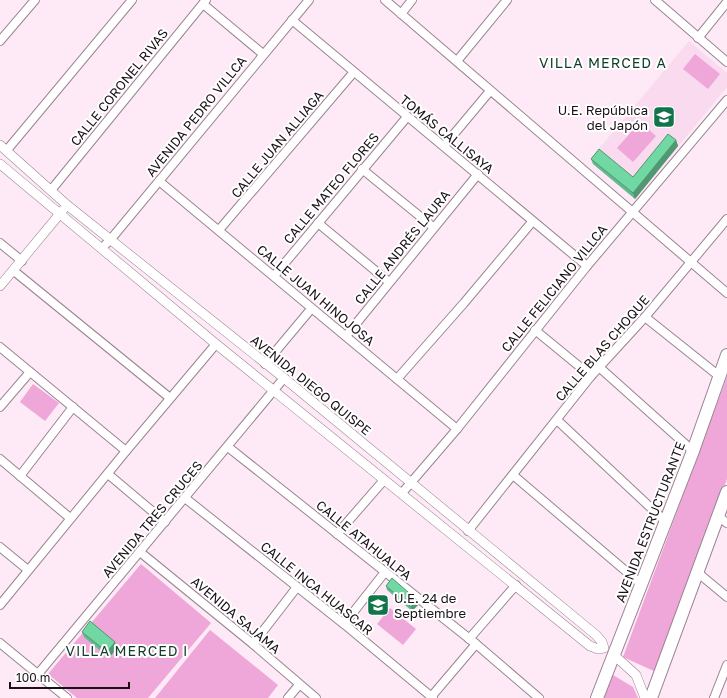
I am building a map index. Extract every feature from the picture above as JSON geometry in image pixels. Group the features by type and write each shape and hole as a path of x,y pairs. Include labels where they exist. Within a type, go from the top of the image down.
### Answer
{"main road":[{"name":"AVENIDA ESTRUCTURANTE","path":"597,698 666,522 727,355"},
{"path":"651,698 697,572 722,520 727,492"}],"street":[{"path":"0,41 34,0"},
{"path":"3,148 132,0"},
{"name":"AVENIDA PEDRO VILLCA","path":"102,248 309,0"},
{"path":"384,0 727,293"},
{"path":"401,14 412,0"},
{"path":"457,61 507,0"},
{"path":"655,0 727,62"},
{"path":"204,2 263,54"},
{"name":"CALLE CORONEL RIVAS","path":"52,189 204,2"},
{"path":"698,38 727,2"},
{"name":"TOMÁS CALLISAYA","path":"292,20 353,73 478,174 532,222 587,266"},
{"name":"CALLE JUAN ALLIAGA","path":"220,230 353,73"},
{"path":"444,146 490,91"},
{"name":"CALLE FELICIANO VILLCA","path":"402,493 457,429 587,266 727,100"},
{"name":"CALLE MATEO FLORES","path":"274,276 407,117"},
{"name":"AVENIDA DIEGO QUISPE","path":"3,148 52,189 67,205 284,378 410,484 596,635 602,642 604,648 636,675 645,698"},
{"name":"AVENIDA DIEGO QUISPE","path":"0,164 216,344 384,480 516,584 590,646 598,649 604,648"},
{"path":"362,169 433,228"},
{"name":"CALLE ANDRÉS LAURA","path":"346,336 478,174"},
{"name":"CALLE JUAN HINOJOSA","path":"159,181 220,230 311,309 346,336 457,429"},
{"path":"0,286 67,205"},
{"name":"CALLE BLAS CHOQUE","path":"468,531 591,376 645,317 727,219"},
{"path":"397,379 464,303 532,222"},
{"path":"318,223 389,282"},
{"path":"0,243 22,261"},
{"path":"14,270 170,398"},
{"path":"265,364 311,309"},
{"path":"645,317 719,376"},
{"path":"535,330 591,376"},
{"path":"0,605 70,518 216,344"},
{"path":"0,347 126,451"},
{"path":"599,367 693,450"},
{"path":"0,407 30,372"},
{"name":"AVENIDA TRES CRUCES","path":"38,674 284,378"},
{"path":"20,476 73,407"},
{"path":"557,420 666,522"},
{"name":"CALLE ATAHUALPA","path":"228,447 472,642 539,698"},
{"path":"0,459 70,518"},
{"path":"108,474 165,522"},
{"path":"513,475 642,584"},
{"path":"337,534 384,480"},
{"name":"CALLE INCA HUASCAR","path":"184,498 344,624 428,696"},
{"path":"0,547 28,570"},
{"name":"AVENIDA SAJAMA","path":"140,552 253,644 316,698"},
{"path":"344,624 385,572"},
{"path":"697,572 727,597"},
{"path":"428,696 472,642 516,584"},
{"path":"253,644 297,587"},
{"path":"0,643 67,698"},
{"path":"714,698 727,665"},
{"path":"288,698 299,685"}],"shaded area":[{"name":"U.E. República del Japón","path":"689,41 727,73 727,87 635,199 593,164 592,157"},
{"path":"695,54 720,74 708,89 683,69"},
{"path":"640,122 656,136 633,162 617,148"},
{"path":"727,377 727,479 656,672 623,657"},
{"path":"33,384 59,403 45,421 20,402"},
{"path":"141,564 211,623 148,698 77,698 48,674"},
{"path":"390,608 416,629 403,645 377,624"},
{"path":"210,630 278,685 268,698 155,698"},
{"path":"613,675 633,687 638,698 604,698"}],"building":[{"path":"668,134 676,140 633,193 591,159 599,149 633,177"},
{"path":"392,578 417,600 411,607 386,586"},
{"path":"90,621 115,642 107,652 82,632"}],"place":[{"name":"U.E. República del Japón","path":"664,117"},
{"name":"U.E. 24 de Septiembre","path":"378,605"}],"district":[{"name":"VILLA MERCED A","path":"603,63"},
{"name":"VILLA MERCED I","path":"127,651"}]}
